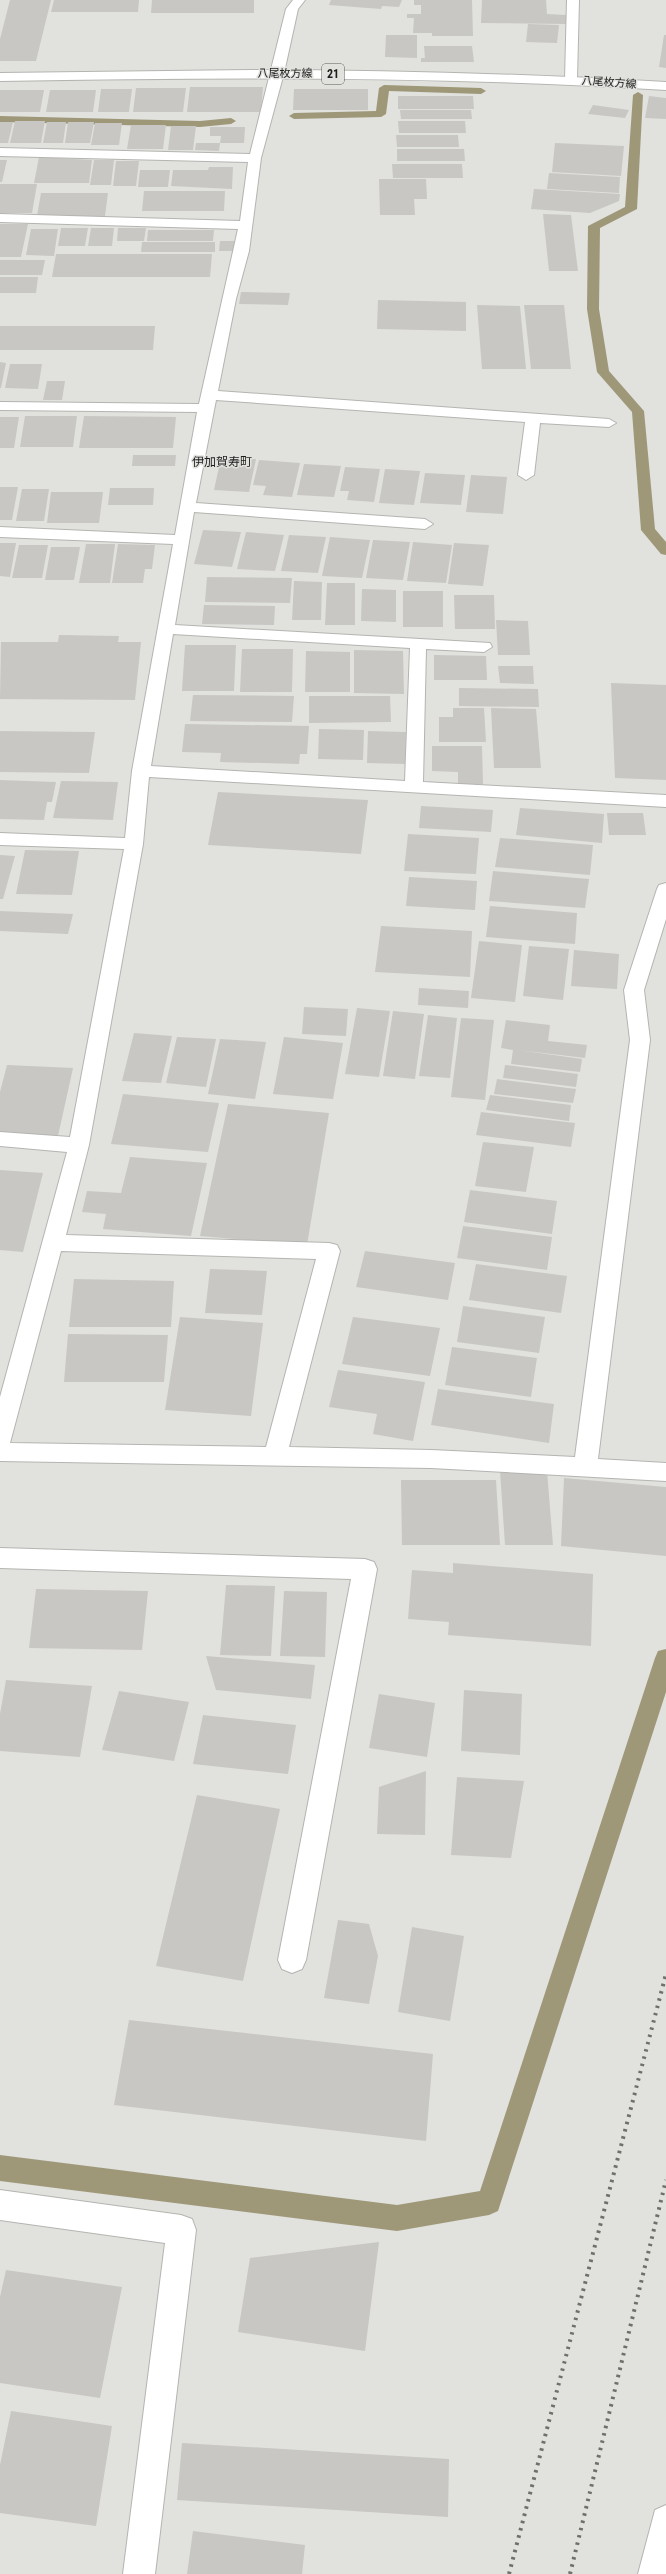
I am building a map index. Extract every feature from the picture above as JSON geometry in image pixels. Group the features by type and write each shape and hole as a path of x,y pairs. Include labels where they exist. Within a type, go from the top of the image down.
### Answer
{"street":[{"path":"0,1440 54,1243 79,1145 134,844 141,771 207,402 246,225 255,158 278,73 292,9 299,0"},
{"path":"571,79 574,0"},
{"name":"八尾枚方線","path":"0,77 278,73 571,79 666,86"},
{"path":"0,152 255,158"},
{"path":"0,218 246,225"},
{"path":"0,406 207,402 609,423"},
{"path":"526,475 533,418"},
{"path":"188,507 425,524"},
{"path":"0,532 182,540"},
{"path":"166,629 484,647"},
{"path":"414,786 418,643"},
{"path":"141,771 666,801"},
{"path":"0,839 134,844"},
{"path":"585,1468 640,1040 634,990 666,888"},
{"path":"0,1139 79,1145"},
{"path":"54,1243 329,1252 274,1456"},
{"path":"0,1452 431,1459 666,1472"},
{"path":"0,1558 365,1569 292,1960"},
{"path":"0,2205 181,2230 140,2574"},
{"path":"654,2574 666,2521"}],"building":[{"path":"10,0 51,0 36,61 0,61 0,39"},
{"path":"54,0 139,0 138,12 51,12"},
{"path":"152,0 254,0 254,13 151,13"},
{"path":"331,0 402,0 399,7 382,6 381,9 329,5"},
{"path":"414,0 472,0 473,36 432,36 432,33 413,33 414,18 407,18 407,14 421,14 421,5 414,5"},
{"path":"482,0 546,0 547,14 566,15 567,24 481,23"},
{"path":"528,24 559,25 557,43 526,42"},
{"path":"386,35 417,35 417,58 385,57"},
{"path":"664,35 666,35 666,68 659,67"},
{"path":"424,46 472,46 474,62 421,62 421,58 425,58"},
{"path":"190,87 263,87 261,112 187,112"},
{"path":"136,88 186,88 183,112 133,112"},
{"path":"101,89 132,89 129,112 98,112"},
{"path":"294,89 368,89 368,110 293,110"},
{"path":"0,90 44,90 40,112 0,112"},
{"path":"50,90 96,90 93,112 46,112"},
{"path":"398,96 473,96 474,109 398,109"},
{"path":"649,96 666,98 666,119 645,118"},
{"path":"593,105 629,110 625,118 588,114"},
{"path":"400,110 471,110 472,119 401,119"},
{"path":"15,121 45,121 41,143 10,143"},
{"path":"398,121 465,121 466,133 399,133"},
{"path":"0,122 13,122 8,143 0,143"},
{"path":"47,122 66,122 63,143 43,143"},
{"path":"68,122 94,122 90,143 65,143"},
{"path":"95,123 122,123 119,145 91,145"},
{"path":"131,125 166,125 163,149 127,149"},
{"path":"171,126 196,126 193,150 168,150"},
{"path":"210,127 245,127 244,143 220,143 221,136 210,136"},
{"path":"396,135 458,135 459,147 397,147"},
{"path":"196,143 220,143 219,151 195,150"},
{"path":"555,143 624,146 621,176 552,172"},
{"path":"397,149 464,149 465,161 397,161"},
{"path":"39,157 92,160 89,183 34,183"},
{"path":"0,160 7,160 2,182 0,182"},
{"path":"94,160 114,160 111,185 90,185"},
{"path":"116,161 139,161 136,186 113,186"},
{"path":"392,164 462,164 463,178 393,178"},
{"path":"209,167 233,167 232,189 171,186 173,170 208,170"},
{"path":"140,170 170,170 168,187 138,187"},
{"path":"549,173 620,177 619,193 547,189"},
{"path":"379,179 426,179 427,199 414,199 415,215 380,215"},
{"path":"0,184 37,184 32,213 0,213"},
{"path":"534,189 620,194 619,201 590,213 531,209"},
{"path":"144,191 225,191 224,211 142,211"},
{"path":"41,193 108,193 105,216 37,216"},
{"path":"543,214 571,215 578,271 549,271"},
{"path":"0,224 28,224 21,257 0,257"},
{"path":"61,228 88,228 85,246 58,246"},
{"path":"91,228 114,228 112,246 88,246"},
{"path":"118,228 146,228 144,241 117,241"},
{"path":"31,229 58,229 54,256 26,255"},
{"path":"148,230 214,230 213,241 147,241"},
{"path":"220,241 242,241 242,251 219,251"},
{"path":"142,242 215,242 215,252 141,252"},
{"path":"56,254 212,254 210,277 52,277"},
{"path":"0,260 45,260 42,275 0,275"},
{"path":"0,277 38,277 36,293 0,293"},
{"path":"241,292 290,293 288,305 239,304"},
{"path":"378,300 466,302 466,331 377,329"},
{"path":"477,305 520,306 526,369 482,369"},
{"path":"524,305 564,305 571,369 531,369"},
{"path":"0,326 155,326 153,350 0,350"},
{"path":"0,362 6,363 1,388 0,388"},
{"path":"10,364 42,364 38,389 5,388"},
{"path":"47,381 65,381 62,400 43,400"},
{"path":"25,416 77,416 73,447 20,447"},
{"path":"84,416 176,417 173,448 79,448"},
{"path":"0,417 19,417 14,448 0,448"},
{"path":"133,455 176,455 175,466 132,466"},
{"path":"221,458 256,459 249,492 214,490"},
{"path":"259,460 300,463 292,497 263,495 266,486 253,485"},
{"path":"304,464 341,466 334,497 297,495"},
{"path":"345,467 380,469 374,502 347,500 349,491 340,491"},
{"path":"385,469 420,471 414,505 379,503"},
{"path":"425,473 465,475 461,505 420,503"},
{"path":"471,475 507,477 503,514 466,512"},
{"path":"0,487 18,487 12,520 0,520"},
{"path":"110,488 154,488 153,505 108,505"},
{"path":"22,489 49,489 44,521 16,521"},
{"path":"51,492 103,492 99,523 47,523"},
{"path":"203,530 241,532 232,567 194,564"},
{"path":"246,532 284,535 275,571 237,569"},
{"path":"289,535 326,537 318,573 281,571"},
{"path":"330,537 370,540 362,578 322,576"},
{"path":"373,540 410,542 403,580 366,578"},
{"path":"413,542 452,545 446,583 407,581"},
{"path":"0,543 16,543 10,577 0,576"},
{"path":"454,543 489,545 483,586 448,584"},
{"path":"86,544 115,544 110,583 79,583"},
{"path":"118,544 155,545 152,569 145,569 143,583 112,583"},
{"path":"19,545 48,545 42,578 12,578"},
{"path":"51,547 80,547 74,580 45,580"},
{"path":"207,577 292,578 290,603 205,602"},
{"path":"294,581 322,582 321,620 292,620"},
{"path":"327,583 355,583 355,625 325,625"},
{"path":"362,589 396,590 396,622 361,621"},
{"path":"403,591 443,591 443,627 403,627"},
{"path":"454,595 494,595 495,629 455,629"},
{"path":"204,605 275,606 274,625 202,624"},
{"path":"496,620 528,621 530,655 498,655"},
{"path":"59,635 119,636 118,642 141,642 135,700 0,699 1,642 58,642"},
{"path":"185,645 236,645 234,691 182,691"},
{"path":"242,649 293,649 292,692 240,692"},
{"path":"354,650 403,651 404,694 354,693"},
{"path":"306,651 350,652 350,692 305,692"},
{"path":"434,655 486,656 487,680 434,680"},
{"path":"498,666 533,666 534,684 500,683"},
{"path":"611,683 666,685 666,780 615,778"},
{"path":"459,688 538,689 539,707 459,706"},
{"path":"193,695 294,696 292,722 190,721"},
{"path":"309,696 390,696 391,722 309,723"},
{"path":"453,708 484,708 486,742 439,742 439,717 453,717"},
{"path":"491,708 536,709 541,768 494,768"},
{"path":"185,724 309,726 307,754 300,754 299,764 220,762 221,753 182,752"},
{"path":"319,729 364,730 363,760 318,759"},
{"path":"0,731 95,732 89,773 0,772"},
{"path":"368,731 406,732 405,764 367,763"},
{"path":"432,746 482,746 483,784 458,784 458,772 432,771"},
{"path":"0,780 56,782 52,802 47,802 44,820 0,819"},
{"path":"61,781 118,782 113,820 53,818"},
{"path":"218,792 368,800 361,854 208,845"},
{"path":"421,806 493,810 491,832 419,828"},
{"path":"520,808 604,814 602,843 516,835"},
{"path":"607,813 643,813 646,835 609,835"},
{"path":"408,834 479,838 476,874 404,871"},
{"path":"500,838 593,845 590,875 495,867"},
{"path":"25,850 79,851 72,895 16,894"},
{"path":"0,855 15,856 3,899 0,899"},
{"path":"493,871 589,879 585,908 489,901"},
{"path":"409,877 477,881 475,910 406,906"},
{"path":"490,906 577,913 575,944 486,937"},
{"path":"0,911 73,914 68,934 0,931"},
{"path":"381,926 472,931 470,977 375,972"},
{"path":"479,941 522,945 515,1002 471,998"},
{"path":"529,946 569,949 563,1000 523,996"},
{"path":"574,950 619,954 617,989 571,986"},
{"path":"419,988 469,991 468,1008 418,1005"},
{"path":"304,1007 348,1009 346,1036 302,1034"},
{"path":"357,1008 390,1011 379,1077 345,1074"},
{"path":"393,1011 424,1014 415,1079 383,1076"},
{"path":"428,1015 457,1018 450,1078 419,1076"},
{"path":"461,1018 494,1020 485,1100 451,1097"},
{"path":"506,1020 550,1025 548,1041 587,1045 585,1058 518,1050 582,1059 580,1072 511,1064 513,1050 501,1048"},
{"path":"134,1033 172,1036 161,1083 122,1081"},
{"path":"177,1037 216,1039 206,1087 166,1083"},
{"path":"284,1037 343,1043 333,1099 273,1094"},
{"path":"220,1039 266,1042 255,1099 208,1094"},
{"path":"7,1065 73,1068 58,1136 0,1133 0,1092"},
{"path":"505,1065 578,1074 576,1087 503,1078"},
{"path":"497,1079 576,1089 573,1103 494,1094"},
{"path":"123,1094 219,1103 208,1152 111,1144"},
{"path":"490,1095 571,1105 569,1121 486,1110"},
{"path":"228,1104 329,1113 307,1245 200,1236"},
{"path":"481,1112 575,1123 571,1147 476,1135"},
{"path":"483,1142 534,1147 526,1192 475,1186"},
{"path":"130,1157 207,1163 191,1236 103,1229 106,1214 82,1212 87,1191 121,1193"},
{"path":"0,1170 43,1173 23,1252 0,1250"},
{"path":"470,1190 557,1201 552,1234 464,1222"},
{"path":"463,1226 552,1237 547,1270 457,1258"},
{"path":"365,1251 455,1263 448,1300 356,1287"},
{"path":"476,1264 567,1276 561,1313 469,1300"},
{"path":"210,1269 267,1271 262,1315 205,1313"},
{"path":"74,1279 174,1281 171,1327 69,1327"},
{"path":"463,1306 545,1317 539,1353 457,1342"},
{"path":"180,1317 263,1323 251,1416 165,1410"},
{"path":"353,1317 440,1328 430,1376 342,1364"},
{"path":"68,1334 168,1335 164,1382 64,1382"},
{"path":"452,1347 537,1358 531,1397 445,1385"},
{"path":"338,1370 425,1382 413,1441 373,1434 377,1414 329,1407"},
{"path":"438,1389 554,1404 549,1443 431,1425"},
{"path":"500,1471 547,1471 553,1545 505,1545"},
{"path":"564,1478 666,1487 666,1556 561,1546"},
{"path":"401,1480 496,1480 500,1545 402,1545"},
{"path":"453,1563 593,1574 591,1646 448,1635 449,1622 408,1619 412,1570 453,1573"},
{"path":"226,1585 275,1586 271,1656 220,1655"},
{"path":"36,1589 148,1591 142,1650 29,1648"},
{"path":"284,1591 327,1592 325,1657 280,1656"},
{"path":"206,1656 315,1665 311,1699 216,1690"},
{"path":"6,1680 92,1686 80,1757 0,1751 0,1714"},
{"path":"464,1690 522,1694 520,1755 461,1751"},
{"path":"119,1691 189,1702 174,1761 102,1750"},
{"path":"379,1694 435,1703 427,1757 369,1748"},
{"path":"203,1715 296,1725 288,1774 193,1764"},
{"path":"426,1771 425,1835 377,1834 379,1787"},
{"path":"457,1777 524,1781 511,1858 451,1855"},
{"path":"197,1795 280,1809 243,1981 156,1966"},
{"path":"338,1920 369,1924 378,1956 369,2004 324,1998"},
{"path":"412,1927 464,1936 450,2021 398,2012"},
{"path":"129,2020 433,2054 426,2141 114,2105"},
{"path":"379,2242 365,2351 238,2332 250,2258"},
{"path":"6,2270 122,2287 100,2398 0,2383 0,2297"},
{"path":"11,2411 112,2426 96,2526 0,2513 0,2465"},
{"path":"182,2443 449,2459 448,2517 177,2500"},
{"path":"193,2531 305,2545 302,2574 187,2574"}],"waterway":[{"path":"294,116 381,114 384,88 481,91"},
{"path":"638,95 631,209 594,226 592,268 593,309 603,372 638,411 648,530 666,551"},
{"path":"0,119 200,124 231,121"},
{"path":"0,2168 397,2218 489,2202 666,1658"}],"railway":[{"path":"509,2574 666,1974"},
{"path":"570,2574 666,2180"}],"district":[{"name":"伊加賀寿町","path":"222,462"}]}
